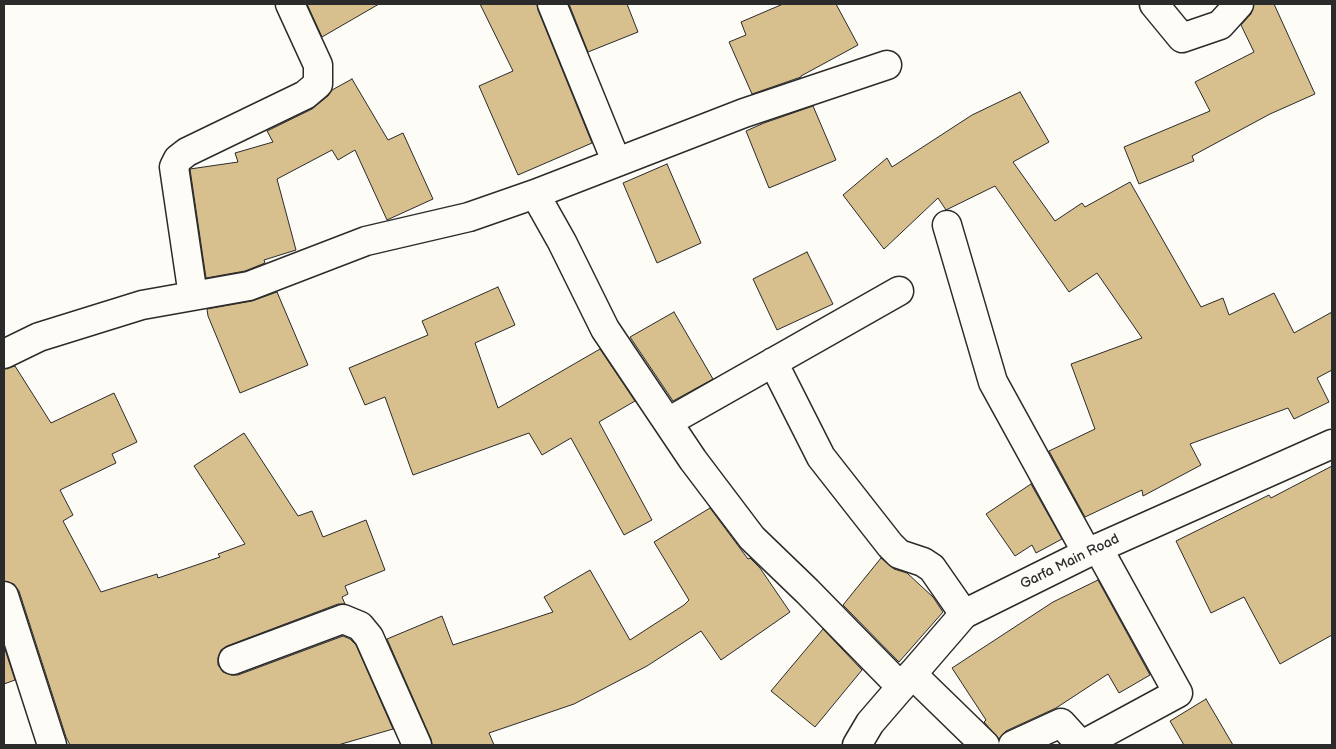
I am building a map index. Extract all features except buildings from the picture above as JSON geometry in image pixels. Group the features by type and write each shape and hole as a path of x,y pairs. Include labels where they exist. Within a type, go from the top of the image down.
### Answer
{"street":[{"path":"193,296 174,167 178,159 187,152 305,95 318,84 318,65 290,4"},
{"path":"552,4 616,161"},
{"path":"1154,4 1182,38 1220,25 1239,4"},
{"path":"4,354 39,337 133,308 250,286 366,241 469,216 535,194 744,113 887,65"},
{"path":"535,194 562,242 605,330 693,460 752,538 807,591 906,680 985,745"},
{"path":"947,226 960,264 993,382 1178,693 1081,745 1061,724 1012,745"},
{"path":"668,422 899,291"},
{"path":"773,362 821,457 890,545 899,554 923,562 932,568 964,614"},
{"name":"Garfa Main Road","path":"857,745 870,723 964,614 1093,550 1332,444"},
{"path":"4,596 52,745"},
{"path":"233,660 343,619 360,626 370,637 417,745"}]}
